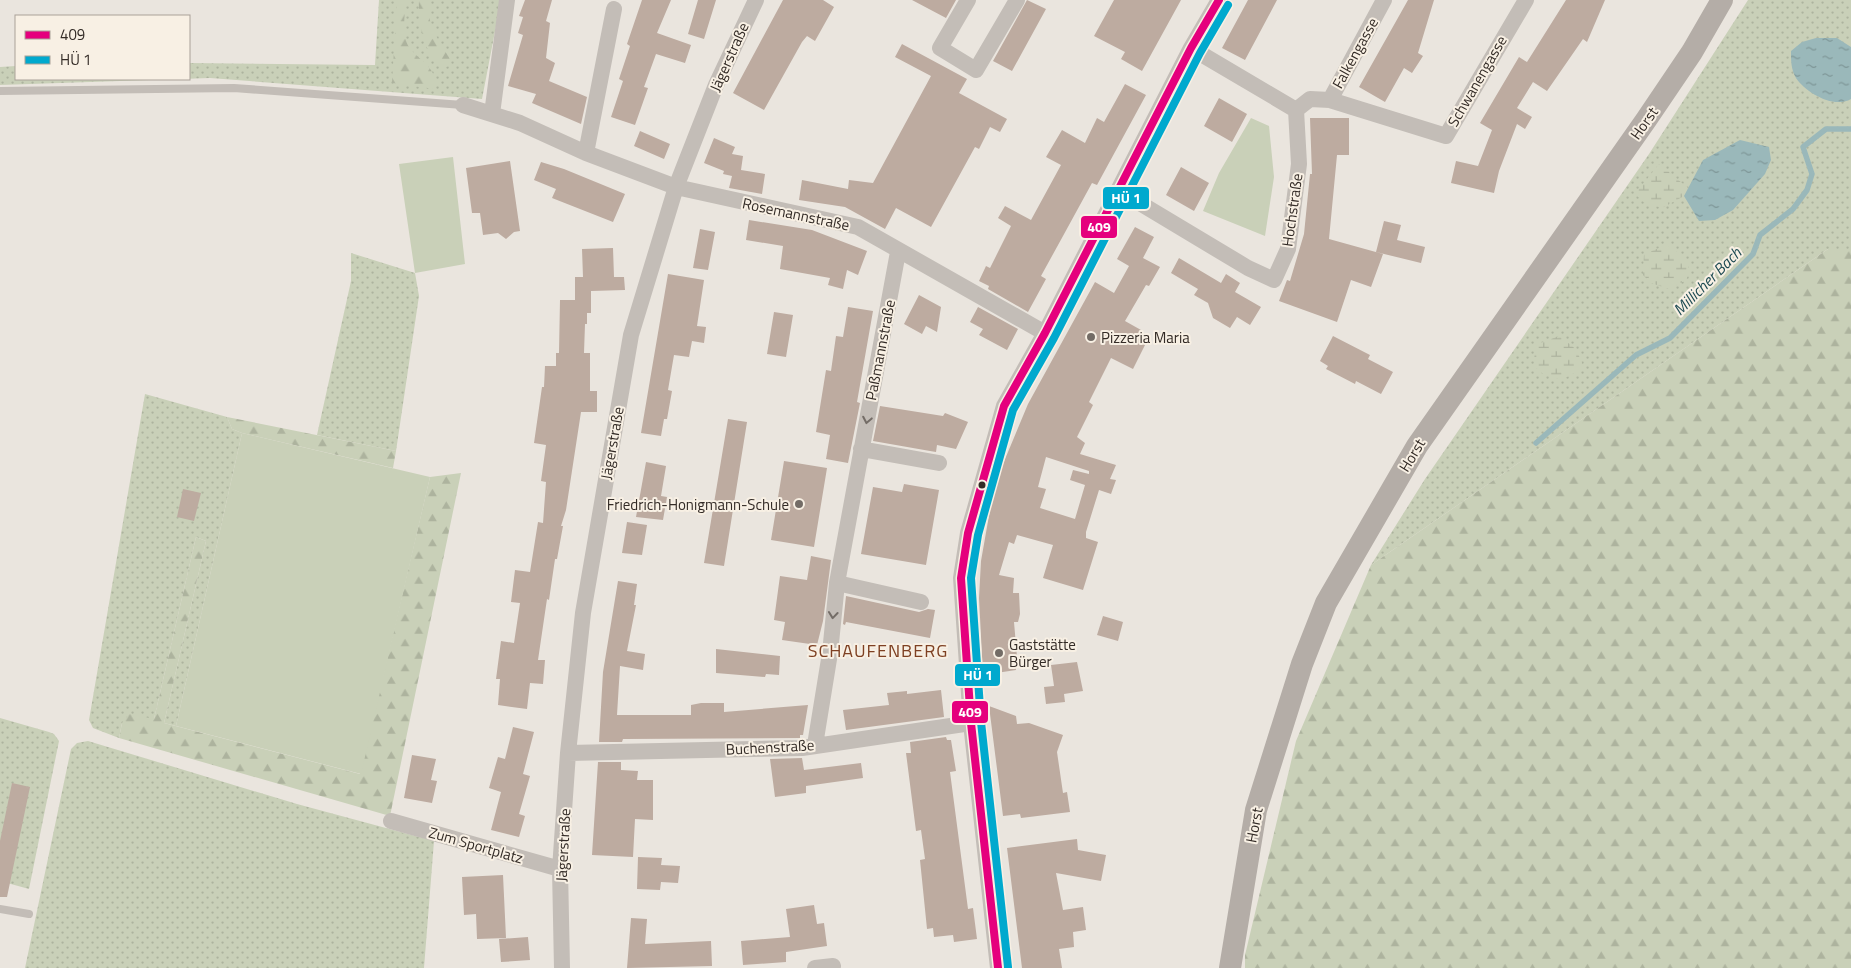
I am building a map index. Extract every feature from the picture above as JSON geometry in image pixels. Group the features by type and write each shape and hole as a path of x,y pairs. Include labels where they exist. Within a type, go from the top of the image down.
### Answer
{"street":[{"path":"492,114 507,0"},
{"name":"Jägerstraße","path":"562,968 560,869 568,753 583,613 631,335 676,187 716,85 756,0"},
{"path":"968,0 940,48 976,70 1017,0"},
{"path":"998,968 971,723 961,578 968,533 1004,406 1046,333 1191,48 1220,0"},
{"name":"Falkengasse","path":"1296,110 1310,99 1330,100 1384,0"},
{"name":"Schwanengasse","path":"1330,100 1446,136 1526,0"},
{"name":"Horst","path":"1230,968 1256,810 1302,664 1326,603 1417,446 1646,120 1692,52 1722,0"},
{"path":"586,153 614,9"},
{"path":"1191,48 1296,110"},
{"name":"Rosemannstraße","path":"463,105 520,123 586,153 676,187 858,227 898,252 1046,333"},
{"name":"Hochstraße","path":"1118,190 1248,268 1274,280 1288,249 1298,173 1296,110"},
{"name":"Paßmannstraße","path":"816,745 830,653 837,583 898,252"},
{"path":"861,449 939,463"},
{"path":"837,583 922,602"},
{"name":"Buchenstraße","path":"568,753 802,748 971,723"},
{"name":"Zum Sportplatz","path":"391,822 560,869"},
{"path":"815,968 832,966"}],"lane":[{"path":"0,91 234,88 463,105"},
{"path":"0,909 30,914"}],"green space":[{"path":"379,0 501,0 482,99 210,78 190,79 190,63 375,65"},
{"path":"397,0 406,0 405,37 409,47 434,75 435,89 392,83"},
{"path":"419,0 431,0 429,17 434,32 451,61 447,67 432,57 427,48 421,29"},
{"path":"1748,0 1851,0 1851,249 1828,249 1371,565 1425,479 1649,154"},
{"path":"15,66 15,80 150,80 0,85 0,67"},
{"path":"1251,118 1269,126 1274,177 1265,236 1203,211 1219,173"},
{"path":"453,157 465,264 415,273 399,164"},
{"path":"1659,164 1688,188 1684,196 1662,208 1644,202 1635,194"},
{"path":"1667,245 1685,258 1690,271 1686,280 1669,289 1651,283 1643,275 1644,254"},
{"path":"1828,249 1851,249 1851,968 1245,968 1245,955 1296,741 1371,565"},
{"path":"351,253 415,273 419,296 396,451 317,435 351,281"},
{"path":"1559,336 1576,349 1582,363 1578,371 1561,380 1543,374 1534,366 1535,345"},
{"path":"145,394 227,417 232,429 242,433 176,726 164,723 206,541 196,537 154,719 122,723 119,738 93,728 89,720"},
{"path":"227,417 396,451 393,468 242,433 232,429"},
{"path":"242,433 430,477 361,774 176,726"},
{"path":"461,473 390,816 119,738 122,723 129,714 154,719 196,537 206,541 164,723 360,774 430,477"},
{"path":"0,718 49,732 54,734 59,741 29,889 0,881"},
{"path":"88,741 297,804 434,841 424,968 25,968 71,749 77,743"}],"water":[{"path":"1816,38 1837,38 1851,47 1851,99 1837,102 1821,98 1806,89 1796,78 1792,68 1791,51 1802,42"},
{"path":"1740,140 1769,147 1771,160 1765,174 1733,210 1715,220 1699,221 1684,196 1703,160"}],"building":[{"path":"525,0 552,0 546,21 550,23 546,58 555,63 549,81 587,97 581,124 532,103 536,94 508,86 523,35 518,33 523,17 519,16"},
{"path":"642,0 671,0 657,33 691,45 685,63 656,54 644,87 648,88 635,125 611,117 623,81 619,79 630,46 627,44"},
{"path":"698,0 716,0 704,39 688,34"},
{"path":"783,0 823,0 834,7 815,41 807,36 802,42 764,110 733,93"},
{"path":"912,0 956,0 946,18"},
{"path":"1027,0 1046,9 1012,71 993,61"},
{"path":"1114,0 1181,0 1142,71 1121,59 1125,52 1094,36"},
{"path":"1248,0 1277,0 1245,60 1222,48"},
{"path":"1408,0 1434,0 1418,53 1423,56 1412,73 1404,68 1385,102 1359,87"},
{"path":"1566,0 1605,0 1587,42 1583,39 1547,91 1533,82 1517,108 1532,117 1525,129 1517,124 1499,171 1494,193 1451,183 1456,161 1478,166 1492,130 1480,123 1519,57 1527,62"},
{"path":"902,44 967,79 959,93 1007,119 1000,132 990,127 979,149 975,147 931,227 896,208 885,229 845,207 799,200 802,180 848,189 849,180 873,183 931,76 895,57"},
{"path":"1125,84 1146,95 1097,185 1092,183 1041,276 1046,279 1028,312 988,289 989,286 979,281 986,266 990,268 1011,226 998,218 1005,206 1031,220 1061,165 1046,157 1062,130 1085,143 1097,118 1104,122"},
{"path":"1219,98 1247,114 1232,142 1204,126"},
{"path":"1310,118 1349,118 1349,155 1337,155 1329,239 1383,254 1371,287 1351,280 1337,322 1279,301 1287,280 1290,281 1304,234 1310,174 1312,174"},
{"path":"640,131 670,144 664,159 634,146"},
{"path":"714,138 735,147 732,154 743,156 741,170 765,174 762,194 729,188 732,176 723,174 724,171 704,163"},
{"path":"510,161 520,231 514,232 506,239 498,233 483,235 480,213 472,213 466,168"},
{"path":"541,162 564,169 625,194 613,222 552,198 556,189 534,180"},
{"path":"1181,167 1209,183 1194,211 1166,195"},
{"path":"749,220 812,230 867,251 858,275 847,270 843,289 828,285 830,278 780,269 783,246 746,240"},
{"path":"1384,221 1401,225 1397,240 1425,247 1421,263 1376,252"},
{"path":"1135,227 1154,237 1143,258 1160,267 1149,286 1146,285 1125,321 1141,330 1138,336 1147,341 1133,369 1111,358 1089,402 1093,405 1077,437 1085,443 1080,454 1116,465 1110,479 1116,480 1111,494 1099,490 1086,532 1086,538 1098,542 1083,590 1043,578 1053,545 1017,535 1014,544 1009,542 999,575 1014,578 1013,593 1019,593 1020,614 1018,622 1014,622 1017,657 1014,657 1016,670 983,675 979,598 981,561 990,510 1003,464 1028,404 1095,282 1114,293 1129,266 1117,259","holes":["1046,457 1089,471 1089,474 1073,470 1070,480 1085,485 1075,519 1040,508 1046,489 1038,487"]},
{"path":"700,229 715,232 708,270 693,268"},
{"path":"613,248 614,277 624,277 625,290 591,291 591,313 587,313 587,324 585,324 584,353 590,353 590,391 597,391 597,412 581,412 566,510 561,526 563,526 557,559 555,559 549,600 547,599 538,660 545,660 543,684 530,683 527,709 498,705 500,679 496,679 501,641 514,643 520,603 511,602 515,570 530,572 538,522 543,523 546,482 541,481 546,445 534,443 542,387 544,387 545,366 556,366 556,353 559,353 560,300 575,300 575,277 583,277 582,249"},
{"path":"1179,258 1221,283 1226,274 1240,283 1235,292 1261,307 1250,325 1237,317 1230,328 1213,318 1208,303 1194,295 1198,289 1171,273"},
{"path":"668,274 704,280 697,326 706,327 704,343 692,341 689,357 674,355 668,390 672,391 667,419 664,419 661,436 641,433"},
{"path":"919,295 941,307 937,332 926,326 922,334 904,324"},
{"path":"848,307 873,311 857,402 860,403 848,463 826,459 830,435 816,432 826,370 831,371 836,336 843,337"},
{"path":"978,307 1018,329 1007,350 979,335 983,329 970,322"},
{"path":"774,312 793,315 786,357 767,354"},
{"path":"1333,336 1370,355 1368,359 1393,372 1381,394 1356,381 1355,384 1326,369 1328,366 1320,361"},
{"path":"880,406 943,416 945,413 968,422 956,449 937,445 936,452 873,441"},
{"path":"728,419 747,422 724,566 704,563"},
{"path":"784,461 827,468 814,547 771,540"},
{"path":"646,462 666,466 661,496 667,497 663,520 636,517"},
{"path":"904,484 939,490 926,565 861,554 873,487 902,492"},
{"path":"183,489 201,493 194,521 177,517"},
{"path":"627,522 647,525 642,555 622,553"},
{"path":"811,556 831,560 823,621 817,645 782,640 785,622 774,620 780,576 807,580"},
{"path":"618,581 637,584 634,605 636,605 627,651 645,654 643,670 620,666 617,715 691,715 691,705 701,703 724,703 724,712 808,705 803,735 800,735 800,738 623,739 622,742 599,742 603,672"},
{"path":"846,596 919,612 928,609 935,610 930,638 846,622 845,625 843,624"},
{"path":"1103,616 1123,622 1118,641 1097,635"},
{"path":"716,649 780,656 779,675 766,674 765,677 716,673"},
{"path":"1077,662 1083,691 1064,694 1065,702 1046,704 1044,687 1054,686 1051,665"},
{"path":"941,690 944,717 846,730 843,710 889,705 887,693 907,691 907,694"},
{"path":"989,706 1016,716 1017,724 1029,723 1063,735 1057,752 1063,793 1067,792 1070,812 1021,818 1020,814 1003,816"},
{"path":"513,727 534,732 523,774 530,776 519,814 525,816 519,837 491,830 501,792 489,788 498,757 505,759"},
{"path":"946,737 947,740 951,740 956,771 950,772 968,909 973,908 977,939 954,942 953,935 934,937 933,928 927,929 920,860 925,859 921,830 916,831 906,753 911,753 910,742"},
{"path":"412,755 436,759 431,780 437,781 432,803 404,798"},
{"path":"802,758 804,770 861,763 863,778 806,786 806,793 775,797 770,759"},
{"path":"598,762 621,762 621,770 638,771 637,780 653,780 653,820 635,819 633,857 592,855"},
{"path":"12,783 30,787 7,897 0,897 0,841"},
{"path":"1077,839 1078,850 1106,855 1101,881 1056,873 1063,910 1083,907 1086,930 1073,932 1074,947 1059,949 1062,968 1022,968 1007,848"},
{"path":"638,857 662,858 661,865 680,866 678,883 661,882 660,890 637,889"},
{"path":"503,875 506,938 477,939 476,914 464,915 462,877"},
{"path":"814,905 817,924 824,923 827,946 786,952 786,962 743,965 741,941 790,937 786,909"},
{"path":"631,918 647,919 645,944 711,941 712,966 627,968"},
{"path":"528,937 530,960 501,962 499,939"}],"waterway":[{"name":"Millicher Bach","path":"1536,443 1636,355 1670,338 1753,254 1760,235 1793,209 1807,190 1812,174 1803,147 1826,129 1851,129"}],"transit line":[{"name":"409","path":"998,968 971,723 961,578 968,533 1004,406 1045,333 1191,48 1219,0"},
{"path":"1008,967 981,722 971,578 978,535 1013,410 1054,338 1200,53 1228,5"}],"place":[{"name":"Pizzeria Maria","path":"1091,337"},
{"name":"Friedrich-Honigmann-Schule","path":"799,504"},
{"name":"Gaststätte Bürger","path":"999,653"}],"district":[{"name":"SCHAUFENBERG","path":"878,650"}]}
